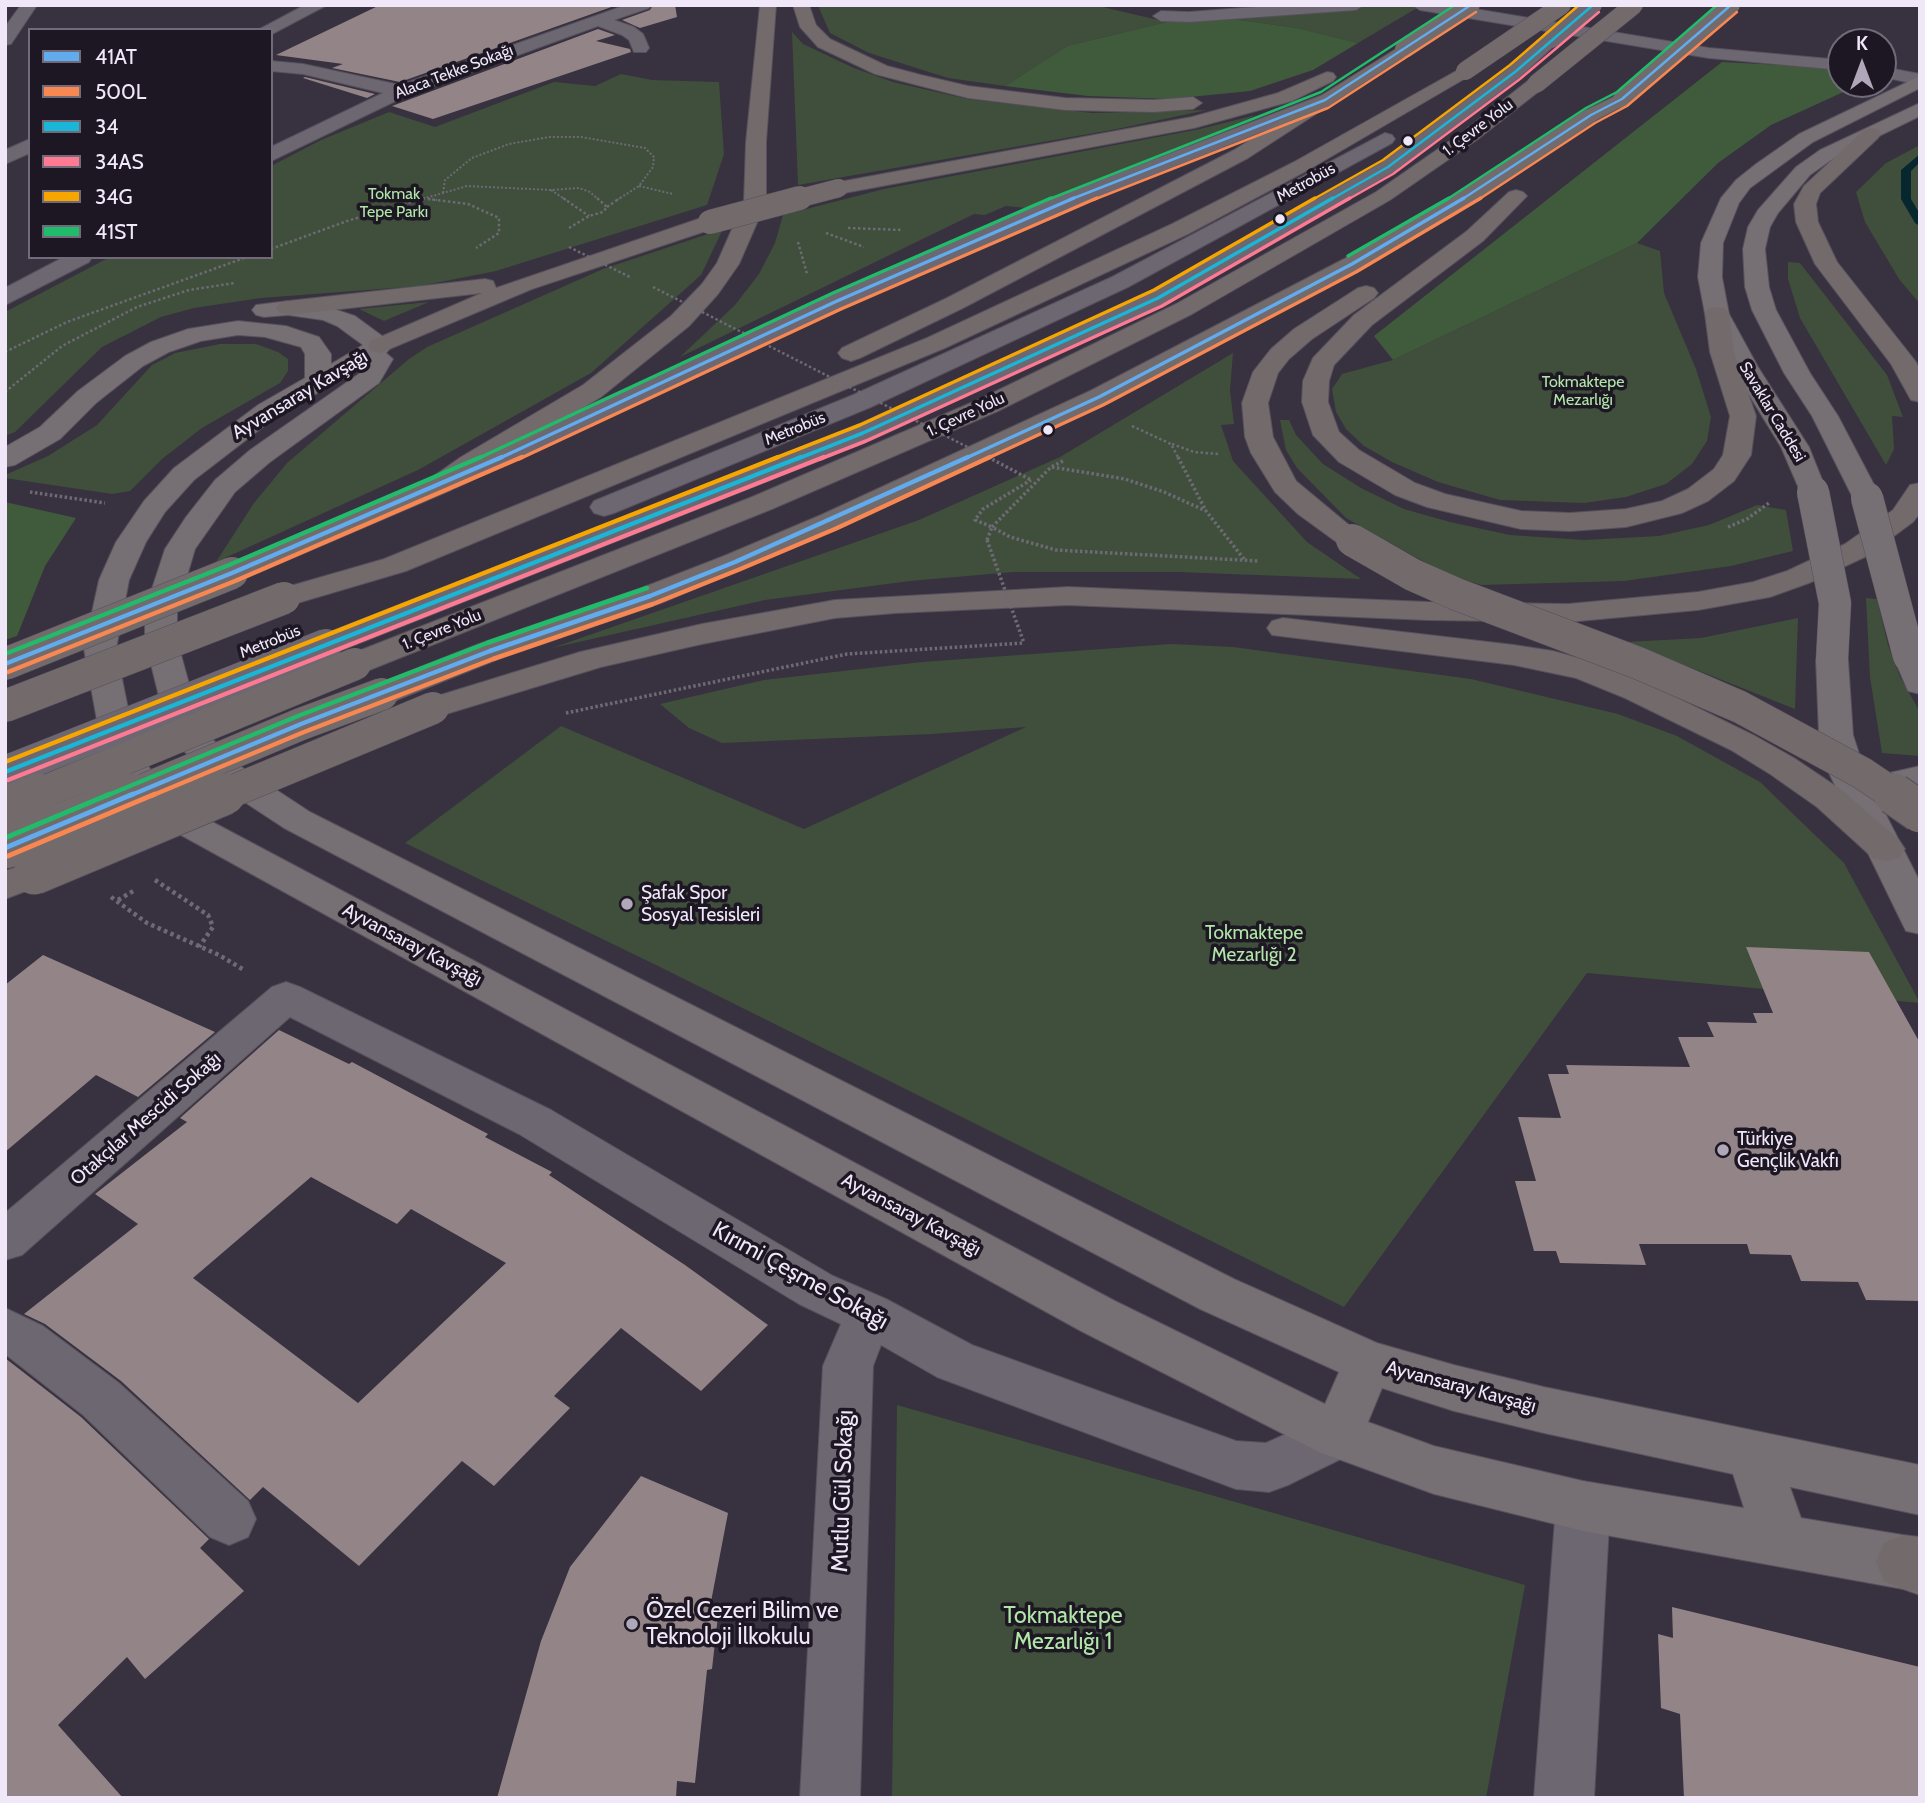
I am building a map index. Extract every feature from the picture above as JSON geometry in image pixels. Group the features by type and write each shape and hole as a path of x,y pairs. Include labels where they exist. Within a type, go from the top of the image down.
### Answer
{"highway":[{"path":"5,664 232,573 442,484 471,463 592,391 680,321 710,289 728,264 755,202 756,142 768,5"},
{"path":"801,5 808,27 824,43 844,54 917,80 968,92 1113,106 1178,105 1274,91 1325,89"},
{"path":"5,706 284,598 448,521 804,375 955,303 1192,181 1263,141 1325,89 1404,48 1471,5"},
{"path":"284,598 407,560 803,400 1084,276 1277,179 1394,114 1465,71 1562,5"},
{"name":"1. Çevre Yolu","path":"5,808 355,664 762,503 989,405 1184,309 1383,196 1471,135 1634,5"},
{"path":"5,848 301,724 489,651 650,596 735,562 831,521 1099,397 1352,264 1458,203 1591,115 1622,99 1731,5"},
{"path":"380,346 559,271 710,222 839,188 1194,122 1325,89"},
{"path":"1622,99 1613,115 1570,156 1516,196 1303,334 1280,354 1266,372 1255,403 1259,437 1265,453 1285,486 1308,508 1353,540 1413,575 1638,663 1740,707 1862,773 1920,812"},
{"path":"1871,134 1811,190 1805,204 1807,222 1826,264 1897,355 1920,394"},
{"path":"1516,196 1475,236 1345,335 1322,363 1316,381 1315,402 1327,435 1349,456 1374,473 1437,501 1521,520 1570,522 1626,518 1672,507 1698,495 1724,475 1737,455 1743,416 1722,352 1717,314"},
{"path":"288,308 446,292 559,271"},
{"path":"19,880 433,708 592,659 702,634 835,609 1068,596 1428,611 1568,613 1632,609 1759,590 1798,577 1856,550 1903,516 1920,491"},
{"path":"784,619 968,614 1130,617 1252,625 1553,661 1588,671 1637,691 1743,743 1830,799 1886,849"}],"main road":[{"name":"Savaklar Caddesi","path":"1920,80 1806,138 1743,184 1729,203 1712,243 1710,277 1717,314 1745,367 1795,447 1813,492 1835,603 1832,660 1836,735 1845,769 1920,921"},
{"path":"1914,670 1867,498 1825,416 1797,373 1764,310 1757,287 1754,249 1759,227 1769,210 1796,178 1827,154 1920,109"},
{"path":"87,397 96,378 132,344 159,331 216,316 288,308 328,314 346,321 380,346"},
{"path":"5,459 50,433 87,397 134,361 160,347 197,334 237,328 286,333 310,342 318,354 318,382"},
{"name":"Ayvansaray Kavşağı","path":"1914,1565 1583,1506 1434,1470 1337,1435 1098,1317 192,826 140,782 119,748 100,649 114,580 131,542 154,507 184,474 257,417 380,346 381,357 370,378 271,448 225,486 196,523 176,560 161,610 161,640 169,679 180,713 197,744 227,774 309,826 1217,1294 1368,1362 1454,1388 1544,1410 1920,1490"},
{"path":"1860,795 1888,783 1920,777"},
{"path":"1337,1435 1368,1362"},
{"path":"1753,1455 1782,1540"}],"street":[{"path":"5,40 29,5"},
{"path":"270,28 318,5"},
{"name":"Alaca Tekke Sokağı","path":"273,154 401,91 643,5"},
{"path":"1161,16 1189,17 1356,5"},
{"path":"1420,5 1709,52 1827,64"},
{"name":"Metrobüs","path":"5,749 863,433 1158,298 1388,167 1515,72 1593,5"},
{"path":"599,20 628,31 637,38 640,48"},
{"path":"273,66 303,69 401,91"},
{"path":"1897,75 1920,80"},
{"path":"442,484 849,295 1325,89"},
{"path":"5,158 28,146"},
{"path":"5,298 76,259"},
{"name":"Metrobüs","path":"5,772 325,633"},
{"name":"Kırımi Çeşme Sokağı","path":"286,997 535,1122 804,1283 955,1360 1227,1463 1269,1468 1337,1435"},
{"name":"Otakçılar Mescidi Sokağı","path":"5,1241 286,997"},
{"name":"Mutlu Gül Sokağı","path":"830,1798 848,1366 869,1314"},
{"path":"5,1329 26,1341 101,1399 229,1519"},
{"path":"1564,1798 1583,1506"}],"path":[{"path":"443,193 445,180 472,158 509,144 549,136 581,137 645,148 654,157 653,167 639,186 603,212 589,216 551,190"},
{"path":"273,248 347,221 467,186 551,190 579,188 590,192 607,207"},
{"path":"424,199 468,204 499,218 499,233 470,251"},
{"path":"821,231 871,250"},
{"path":"569,247 632,278"},
{"path":"5,352 67,323 242,259"},
{"path":"653,287 1031,480 984,509 975,520 992,527"},
{"path":"1129,424 1171,444 1206,511 1245,560"},
{"path":"555,715 846,654 1024,643 987,540 992,527 1051,467 1125,479 1164,492 1206,511"},
{"path":"18,491 109,504"},
{"path":"144,873 208,915 213,927 199,947"},
{"path":"118,900 148,923 219,955 286,997"}],"green space":[{"path":"820,5 1094,5 1167,22 1067,46 1005,86 948,78 869,53 830,33"},
{"path":"1384,5 1422,5 1358,43 1297,28 1218,17"},
{"path":"1218,17 1297,28 1358,43 1313,70 1250,91 1170,99 1088,96 1005,86 1067,46 1167,22"},
{"path":"792,32 803,44 854,68 893,82 967,99 1092,113 1207,110 1117,129 798,185"},
{"path":"1722,62 1827,67 1827,98 1830,98 1771,125 1718,163 1637,243 1393,360 1374,336"},
{"name":"Tokmak Tepe Parkı","path":"621,74 652,80 719,82 724,154 707,205 496,271 420,286 261,298 194,308 161,317 102,347 15,432 5,436 5,312 106,259 273,259 273,165 321,140 389,112 435,127 554,82 595,86"},
{"path":"1256,115 1212,138 1027,208 1006,206 985,215 974,214 680,357 735,305 759,274 775,243 783,215 884,189 1200,129"},
{"path":"1920,145 1920,304 1899,279 1865,222 1856,192 1886,163"},
{"path":"723,229 701,275 591,373 418,470 216,562 254,503 287,463 409,359 427,347 603,269"},
{"name":"Tokmaktepe Mezarlığı","path":"1637,243 1660,251 1664,293 1696,369 1711,417 1707,441 1692,464 1666,484 1626,497 1584,503 1500,500 1438,482 1392,462 1364,446 1346,429 1336,412 1332,389 1342,374 1393,360"},
{"path":"1788,262 1800,263 1887,375 1903,417 1892,416 1894,449 1886,465 1800,318 1788,279"},
{"path":"429,302 384,321 359,309"},
{"path":"220,344 256,344 278,352 288,359 288,371 280,383 202,428 162,459 130,491 112,494 5,478 5,475 48,456 97,425 152,365 175,353"},
{"path":"1233,353 1230,390 1234,424 1221,425 1233,461 1307,542 1361,579 1177,572 1013,572 910,581 765,600 552,648 919,520 1060,457"},
{"path":"1280,420 1289,420 1296,435 1323,464 1361,488 1404,509 1450,522 1510,535 1584,540 1659,536 1709,525 1757,505 1786,510 1793,551 1731,566 1624,581 1481,585 1444,573 1346,518 1297,468 1286,450"},
{"path":"5,502 76,518 45,566 17,636 5,640"},
{"path":"1866,598 1877,599 1888,645 1900,677 1920,712 1920,756 1882,753 1870,677"},
{"path":"1798,618 1795,709 1626,642 1701,638"},
{"name":"Tokmaktepe Mezarlığı 2","path":"1171,644 1233,647 1471,679 1618,714 1677,736 1760,782 1844,863 1920,1003 1587,973 1344,1307 405,843 561,726 804,829 1026,727 722,743 689,728 660,704 764,680 922,662"},
{"name":"Tokmaktepe Mezarlığı 1","path":"897,1405 1525,1585 1486,1798 892,1798"}],"building":[{"path":"380,5 617,5 400,82 332,68 343,64 276,55"},
{"path":"653,5 675,5 677,17 640,28 622,20 650,10"},
{"path":"598,29 615,35 596,41 630,49 631,52 433,119 392,106"},
{"path":"305,77 375,94 367,98 303,78"},
{"name":"Türkiye Gençlik Vakfı","path":"1746,947 1869,952 1920,1043 1920,1301 1866,1300 1858,1282 1801,1281 1791,1255 1750,1254 1747,1244 1639,1244 1646,1265 1560,1263 1556,1251 1534,1251 1515,1181 1536,1181 1518,1117 1561,1118 1548,1074 1569,1074 1566,1065 1690,1067 1678,1037 1714,1037 1707,1022 1757,1023 1753,1013 1773,1013"},
{"path":"43,955 215,1032 138,1097 96,1075 5,1152 5,985"},
{"path":"279,1030 349,1064 352,1062 488,1134 485,1137 552,1172 549,1175 685,1265 768,1325 701,1391 621,1328 554,1396 570,1408 494,1486 462,1461 359,1566 263,1487 250,1500 121,1381 45,1324 24,1314 138,1224 95,1194 187,1122 180,1118","holes":["311,1177 397,1224 411,1209 506,1263 358,1403 193,1278"]},
{"path":"5,1358 81,1417 209,1539 200,1548 244,1591 145,1679 127,1657 58,1725 123,1798 5,1798"},
{"name":"Özel Cezeri Bilim ve Teknoloji İlkokulu","path":"641,1476 728,1513 710,1607 719,1607 712,1669 707,1670 695,1783 677,1781 676,1798 497,1798 541,1641 570,1567"},
{"path":"1672,1607 1920,1667 1920,1798 1684,1798 1680,1714 1661,1708 1658,1634 1673,1638"}],"waterway":[{"path":"1920,157 1906,170 1906,199 1920,223"}],"transit line":[{"name":"41ST","path":"5,654 229,565 482,457 833,293 1059,195 1321,92 1455,5"},
{"name":"41AT","path":"5,664 232,573 486,465 837,301 1062,203 1325,100 1471,5"},
{"name":"34G","path":"5,762 860,425 1154,290 1383,160 1510,65 1579,5"},
{"name":"34","path":"5,772 863,433 1158,298 1388,167 1515,72 1593,5"},
{"name":"41ST","path":"1348,256 1443,202 1586,108 1617,92 1717,5"},
{"name":"41AT","path":"5,848 301,724 490,651 650,596 735,562 831,521 1099,397 1352,264 1490,183 1591,115 1622,99 1731,5"},
{"name":"500L","path":"8,672 235,581 489,473 841,309 1065,211 1328,108 1476,12"},
{"name":"34AS","path":"8,780 866,441 1162,306 1393,174 1520,79 1599,12"},
{"name":"500L","path":"8,856 304,732 493,659 653,604 738,570 835,529 1103,405 1356,272 1494,191 1595,123 1627,106 1737,12"},
{"name":"41ST","path":"5,838 298,716 487,643 647,588"}],"place":[{"name":"Şafak Spor Sosyal Tesisleri","path":"627,904"},
{"name":"Türkiye Gençlik Vakfı","path":"1723,1150"},
{"name":"Özel Cezeri Bilim ve Teknoloji İlkokulu","path":"632,1624"}]}
